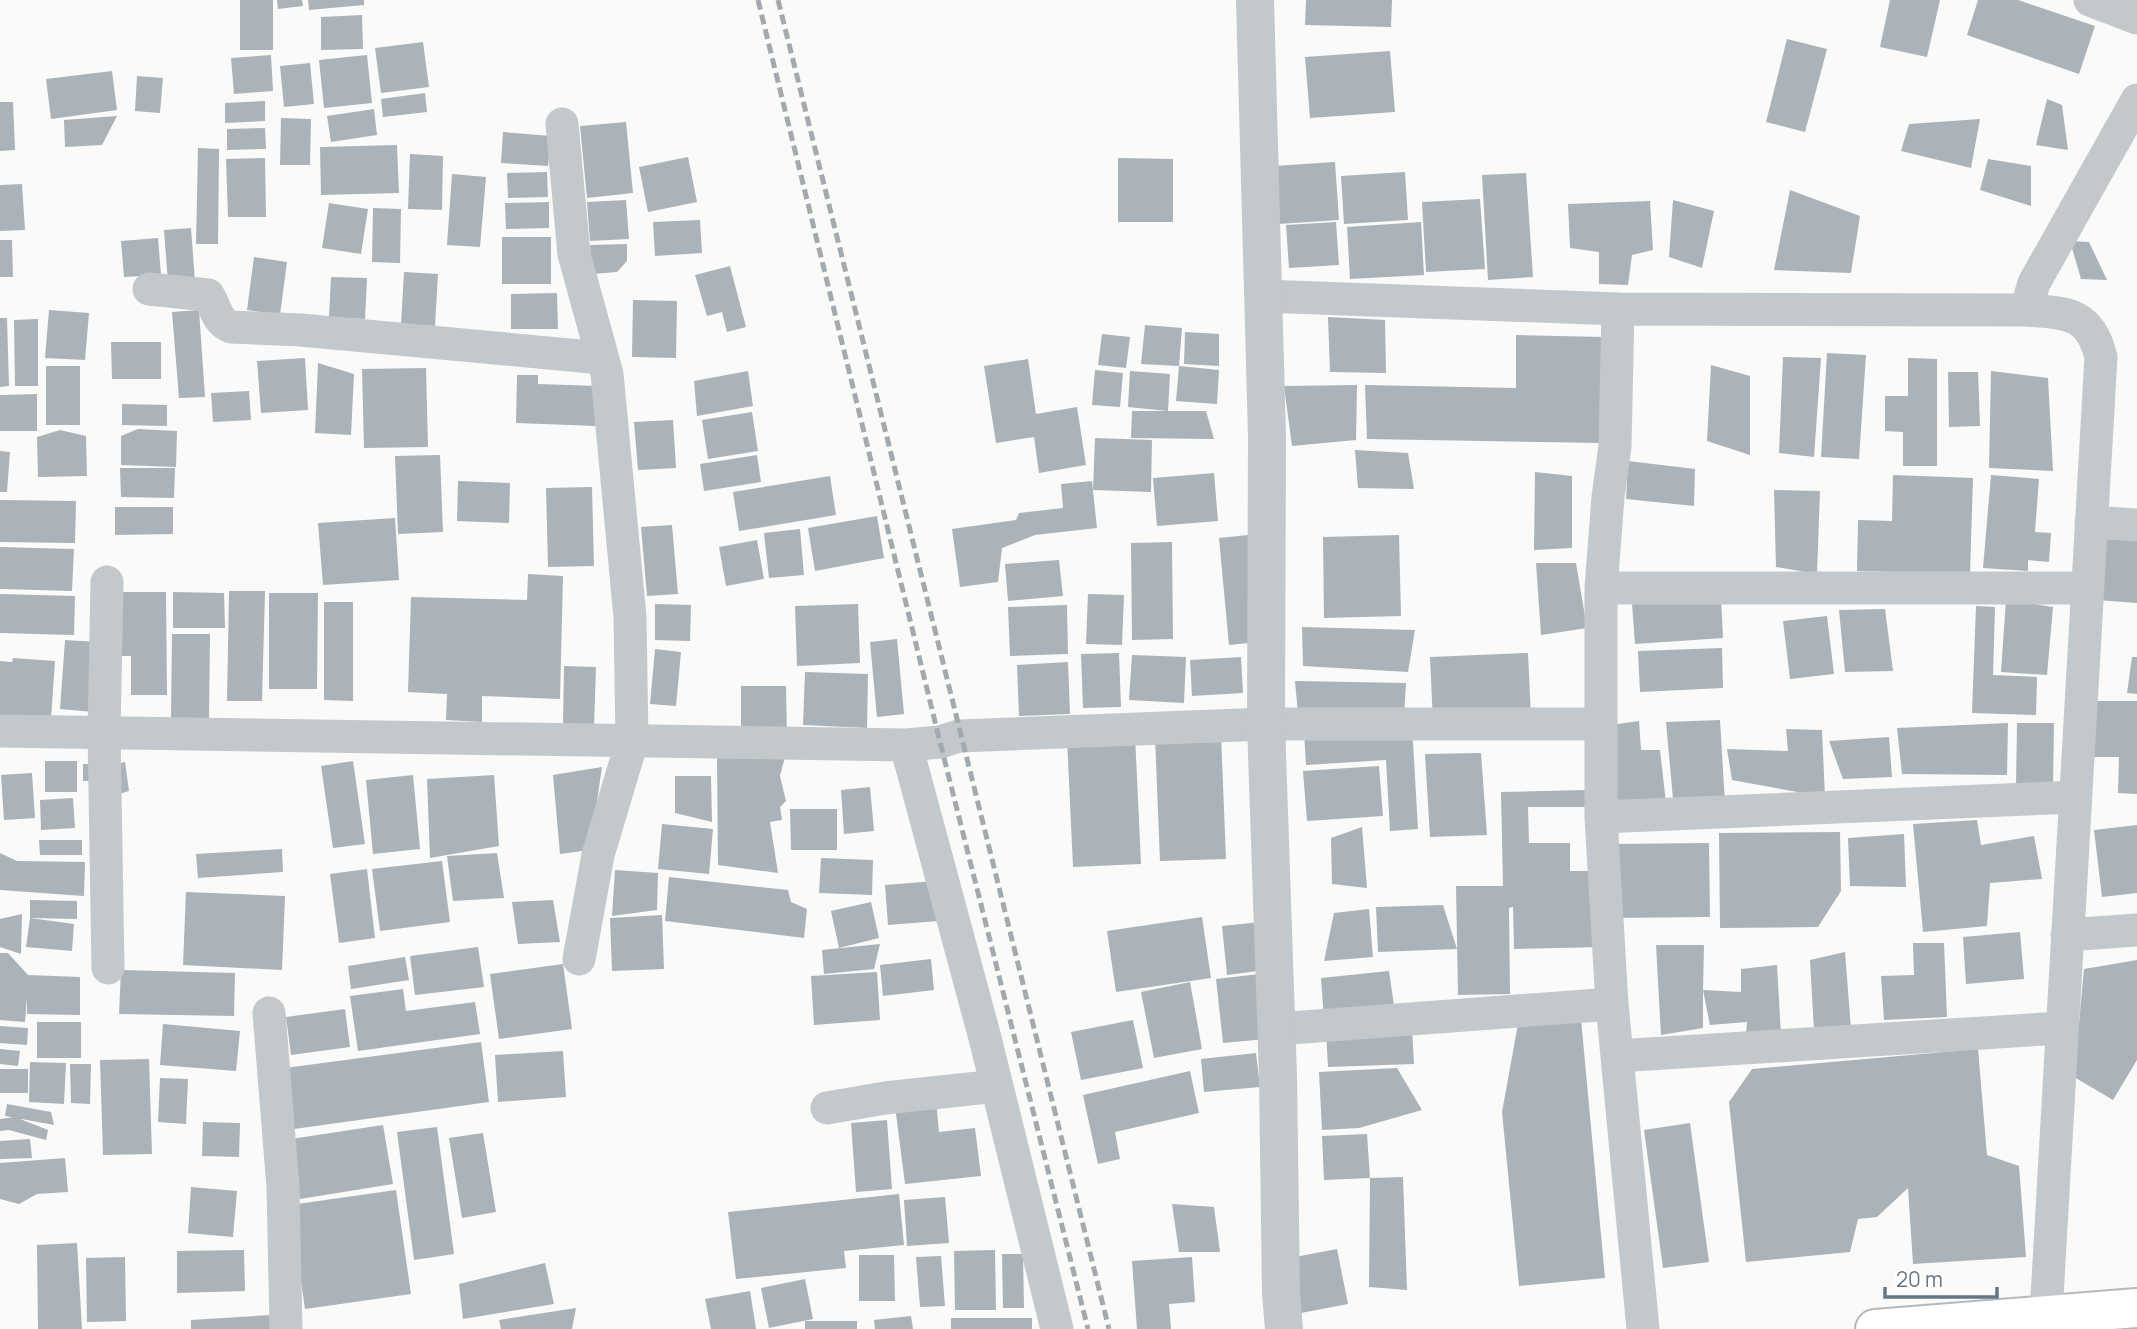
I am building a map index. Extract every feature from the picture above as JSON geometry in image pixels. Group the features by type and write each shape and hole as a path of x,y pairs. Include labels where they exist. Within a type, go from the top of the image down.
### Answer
{"main road":[{"path":"1875,1329 2137,1308"}],"street":[{"path":"1255,0 1267,436 1266,724 1284,1329"},
{"path":"2090,0 2137,18"},
{"path":"2026,310 2034,283 2137,100"},
{"path":"562,124 574,254 607,374 630,617 632,741 598,855 579,959"},
{"path":"149,289 208,295 219,319 231,327 301,330 602,358"},
{"path":"1263,296 1618,309 2026,310 2061,313 2087,325 2096,337 2101,357 2046,1314"},
{"path":"1618,309 1615,446 1601,588 1601,817 1612,1004 1643,1329"},
{"path":"2091,523 2137,525"},
{"path":"107,582 104,732 108,968"},
{"path":"1601,588 2087,588"},
{"path":"0,731 906,745 940,742 959,736 1266,724 1601,724"},
{"path":"906,745 997,1086 1057,1329"},
{"path":"1601,817 2075,797"},
{"path":"2067,934 2137,930"},
{"path":"1277,1029 1612,1004"},
{"path":"269,1013 284,1187 286,1329"},
{"path":"1617,1056 2062,1028"},
{"path":"827,1108 885,1098 997,1086"}],"building":[{"path":"240,0 273,0 273,50 240,50"},
{"path":"277,0 302,0 303,6 278,9"},
{"path":"308,0 364,0 364,5 309,10"},
{"path":"1306,0 1392,0 1391,27 1305,25"},
{"path":"1890,0 1940,0 1927,57 1880,47"},
{"path":"1978,0 2018,0 2095,26 2079,74 1967,35"},
{"path":"362,15 363,49 321,50 321,17"},
{"path":"1787,39 1827,49 1805,132 1766,122"},
{"path":"423,42 429,87 381,93 375,48"},
{"path":"1390,51 1395,112 1310,118 1305,57"},
{"path":"271,55 273,91 234,94 231,58"},
{"path":"367,55 372,103 324,108 319,60"},
{"path":"310,63 314,104 284,107 280,66"},
{"path":"112,71 117,110 51,119 46,79"},
{"path":"137,76 163,78 160,113 135,111"},
{"path":"425,93 427,112 383,117 381,99"},
{"path":"2047,99 2062,105 2068,150 2036,145"},
{"path":"265,101 265,121 225,123 225,103"},
{"path":"0,102 13,102 15,150 0,151"},
{"path":"374,109 377,135 331,142 327,116"},
{"path":"117,116 102,145 65,147 64,120"},
{"path":"281,118 311,119 310,165 280,165"},
{"path":"1980,119 1971,168 1901,151 1909,124"},
{"path":"626,122 633,193 587,198 580,126"},
{"path":"265,128 266,149 227,150 227,129"},
{"path":"503,132 551,136 548,166 501,163"},
{"path":"397,145 399,193 321,195 320,147"},
{"path":"198,148 219,149 218,244 196,244"},
{"path":"410,154 443,156 442,210 408,209"},
{"path":"688,157 697,202 648,212 639,167"},
{"path":"265,158 266,217 228,217 226,159"},
{"path":"1118,158 1173,159 1173,222 1118,222"},
{"path":"1988,159 2031,166 2031,206 1980,190"},
{"path":"1335,162 1339,220 1278,224 1274,166"},
{"path":"547,172 548,197 508,198 507,173"},
{"path":"1405,172 1408,220 1344,224 1341,176"},
{"path":"1526,173 1533,277 1488,280 1482,175"},
{"path":"452,174 486,177 480,247 447,245"},
{"path":"22,184 25,230 0,231 0,185"},
{"path":"1790,190 1860,216 1851,273 1774,270"},
{"path":"1480,199 1485,269 1426,272 1422,202"},
{"path":"626,200 629,239 590,241 587,202"},
{"path":"1673,200 1714,211 1702,268 1669,257"},
{"path":"1650,201 1653,250 1632,255 1628,285 1599,284 1599,252 1570,248 1568,204"},
{"path":"549,202 549,228 506,229 505,203"},
{"path":"329,203 368,209 361,254 322,248"},
{"path":"373,208 401,209 400,263 372,262"},
{"path":"700,220 702,253 655,256 653,222"},
{"path":"1336,222 1339,265 1289,268 1286,225"},
{"path":"1421,222 1424,275 1350,279 1347,227"},
{"path":"191,228 195,281 168,282 164,230"},
{"path":"502,237 551,237 551,284 502,284"},
{"path":"158,238 161,275 124,277 121,241"},
{"path":"0,240 12,240 13,277 0,277"},
{"path":"2070,241 2089,242 2107,280 2081,279"},
{"path":"627,244 627,261 617,272 592,274 590,245"},
{"path":"254,257 287,262 280,315 247,310"},
{"path":"730,266 746,327 727,332 722,312 707,316 695,275"},
{"path":"404,272 438,274 435,326 401,325"},
{"path":"331,277 367,278 365,319 329,317"},
{"path":"557,293 558,329 511,329 511,294"},
{"path":"633,300 677,301 676,358 632,357"},
{"path":"49,310 89,313 85,360 45,358"},
{"path":"199,310 205,397 179,398 172,312"},
{"path":"1328,317 1385,320 1386,373 1330,372"},
{"path":"0,318 7,318 9,386 0,387"},
{"path":"38,319 38,386 15,386 14,320"},
{"path":"1145,325 1182,328 1179,366 1141,364"},
{"path":"1185,332 1219,334 1219,366 1184,364"},
{"path":"1102,334 1130,337 1126,368 1098,365"},
{"path":"1516,335 1604,337 1602,443 1367,439 1365,385 1516,388"},
{"path":"111,342 161,342 161,379 112,379"},
{"path":"1827,353 1866,355 1859,459 1821,457"},
{"path":"1783,357 1821,358 1814,457 1779,453"},
{"path":"305,358 308,410 261,413 257,361"},
{"path":"1908,358 1937,359 1937,466 1903,466 1903,432 1885,431 1885,396 1908,396"},
{"path":"1028,359 1036,414 1077,407 1086,465 1039,473 1034,437 996,443 984,366"},
{"path":"318,363 354,374 351,435 315,433"},
{"path":"1711,365 1750,376 1750,455 1707,441"},
{"path":"46,366 80,366 80,425 46,425"},
{"path":"1179,366 1219,370 1217,404 1176,401"},
{"path":"426,368 428,447 364,448 362,369"},
{"path":"1095,370 1123,373 1120,407 1092,405"},
{"path":"748,371 753,406 697,416 694,381"},
{"path":"1130,371 1170,374 1168,411 1128,407"},
{"path":"1991,371 2048,378 2053,471 1989,468"},
{"path":"1948,372 1978,372 1980,426 1949,427"},
{"path":"517,375 538,375 538,384 597,386 596,426 516,423"},
{"path":"1357,385 1356,440 1292,446 1284,386"},
{"path":"249,391 251,420 213,422 211,393"},
{"path":"37,394 37,431 0,431 0,395"},
{"path":"122,404 167,405 167,426 122,425"},
{"path":"1132,411 1206,411 1214,439 1131,438"},
{"path":"752,412 758,451 708,459 702,420"},
{"path":"673,420 676,468 638,470 634,422"},
{"path":"138,429 177,431 176,467 121,465 121,436"},
{"path":"60,430 86,436 87,476 38,477 37,437"},
{"path":"1095,438 1152,440 1151,492 1093,490"},
{"path":"1355,450 1408,453 1414,489 1358,488"},
{"path":"0,451 10,452 7,492 0,492"},
{"path":"440,455 443,532 398,534 395,456"},
{"path":"757,455 761,482 704,491 700,464"},
{"path":"1628,461 1695,469 1694,506 1626,499"},
{"path":"120,468 175,468 174,498 121,497"},
{"path":"1535,472 1572,476 1572,548 1534,550"},
{"path":"1214,473 1218,521 1157,526 1153,478"},
{"path":"1893,475 1973,478 1970,574 1857,571 1858,520 1892,521"},
{"path":"1991,475 2039,479 2035,532 2051,533 2049,562 2028,560 2028,571 1983,568"},
{"path":"830,476 836,515 739,531 733,492"},
{"path":"458,481 510,483 509,523 457,521"},
{"path":"1092,481 1097,528 1035,535 1002,548 998,582 960,587 952,529 1016,520 1019,513 1063,508 1061,484"},
{"path":"592,487 594,566 548,567 546,488"},
{"path":"1774,490 1820,491 1817,574 1776,567"},
{"path":"0,500 76,501 75,543 0,542"},
{"path":"115,507 173,507 173,534 115,535"},
{"path":"877,516 884,558 815,571 808,528"},
{"path":"395,518 399,580 323,585 318,523"},
{"path":"672,525 678,594 647,596 641,527"},
{"path":"800,529 804,575 769,578 764,533"},
{"path":"1248,535 1258,642 1229,645 1219,538"},
{"path":"1399,535 1401,616 1324,618 1323,537"},
{"path":"2101,536 2137,538 2137,603 2097,600"},
{"path":"757,540 764,579 726,586 719,547"},
{"path":"1172,542 1173,639 1132,640 1131,543"},
{"path":"0,547 74,549 72,591 0,589"},
{"path":"1059,560 1063,596 1008,601 1005,564"},
{"path":"1536,563 1576,563 1587,628 1541,635"},
{"path":"528,574 563,576 560,699 482,696 482,722 446,720 447,694 408,692 411,597 527,600"},
{"path":"229,591 265,591 262,701 227,701"},
{"path":"115,592 166,592 167,695 131,695 131,656 122,656 122,612"},
{"path":"173,592 224,593 225,628 173,628"},
{"path":"269,593 318,593 317,689 269,689"},
{"path":"0,594 75,596 74,635 0,633"},
{"path":"1088,594 1124,595 1122,645 1086,644"},
{"path":"1721,598 1723,638 1635,644 1632,604"},
{"path":"2006,600 2053,607 2047,675 2001,672"},
{"path":"324,602 353,602 353,701 324,700"},
{"path":"655,604 691,605 690,641 655,640"},
{"path":"858,604 860,663 797,666 795,606"},
{"path":"1067,605 1068,654 1010,656 1008,607"},
{"path":"1976,606 1995,607 1993,675 2037,677 2036,715 1972,713"},
{"path":"1885,609 1893,671 1845,672 1839,610"},
{"path":"1827,616 1834,674 1790,679 1783,621"},
{"path":"1302,627 1415,630 1408,672 1303,666"},
{"path":"172,634 210,634 209,720 171,719"},
{"path":"897,639 904,714 877,717 870,642"},
{"path":"65,640 98,642 94,712 60,709"},
{"path":"1722,648 1723,688 1640,692 1638,651"},
{"path":"655,649 681,652 676,706 650,704"},
{"path":"1119,653 1121,707 1083,708 1081,654"},
{"path":"1528,653 1531,718 1433,722 1430,657"},
{"path":"1132,655 1186,657 1184,703 1129,700"},
{"path":"1241,657 1243,693 1192,696 1190,660"},
{"path":"2132,657 2137,657 2137,694 2127,693"},
{"path":"13,658 55,661 51,719 0,715 0,661 12,662"},
{"path":"1068,662 1070,714 1019,716 1017,665"},
{"path":"564,666 596,667 594,726 563,725"},
{"path":"805,672 868,674 867,728 803,725"},
{"path":"1295,681 1406,683 1404,716 1298,714"},
{"path":"741,686 786,686 787,737 741,738"},
{"path":"2090,701 2137,701 2137,794 2118,793 2119,757 2090,757"},
{"path":"1720,720 1725,803 1673,799 1666,722"},
{"path":"1639,721 1641,750 1660,750 1666,803 1610,816 1604,726"},
{"path":"2008,723 2007,775 1902,774 1897,728"},
{"path":"2017,723 2054,723 2053,786 2016,786"},
{"path":"1412,725 1418,829 1390,831 1386,760 1306,765 1304,731"},
{"path":"1786,729 1822,730 1825,797 1732,780 1727,749 1788,751"},
{"path":"1221,734 1226,859 1160,861 1155,737"},
{"path":"1135,735 1141,864 1073,867 1067,738"},
{"path":"1889,737 1892,777 1843,779 1829,741"},
{"path":"786,753 780,776 786,801 780,807 782,820 770,822 778,873 718,865 717,756"},
{"path":"1481,753 1487,835 1430,837 1425,754"},
{"path":"45,761 77,761 77,792 45,792"},
{"path":"353,761 365,844 333,848 321,766"},
{"path":"125,762 129,791 113,796 111,765"},
{"path":"83,764 92,764 92,781 83,781"},
{"path":"1379,766 1383,816 1307,821 1303,771"},
{"path":"602,767 590,850 560,854 553,775"},
{"path":"32,773 35,818 4,820 1,775"},
{"path":"413,775 420,849 373,854 366,780"},
{"path":"494,775 499,846 430,858 427,779"},
{"path":"675,776 711,776 712,822 675,813"},
{"path":"870,787 874,831 844,834 841,790"},
{"path":"1586,790 1586,807 1528,807 1529,843 1570,843 1570,871 1601,871 1603,947 1514,949 1513,907 1509,908 1510,994 1458,995 1456,886 1503,886 1501,792"},
{"path":"73,798 75,828 41,830 40,800"},
{"path":"790,809 837,809 837,850 791,850"},
{"path":"1977,820 1981,845 2034,836 2042,879 1990,883 1987,926 1923,932 1913,824"},
{"path":"662,824 713,829 709,874 658,869"},
{"path":"2137,825 2137,893 2102,897 2094,830"},
{"path":"1362,827 1367,888 1332,884 1331,838"},
{"path":"1840,832 1841,891 1818,927 1720,928 1719,833"},
{"path":"1904,834 1906,887 1850,886 1848,838"},
{"path":"39,840 82,840 82,855 40,855"},
{"path":"1709,843 1710,917 1611,918 1610,844"},
{"path":"282,849 283,872 198,878 196,854"},
{"path":"0,853 17,861 85,862 84,896 0,890"},
{"path":"497,853 504,898 453,901 447,856"},
{"path":"821,858 873,860 872,895 819,893"},
{"path":"442,861 450,922 380,931 372,869"},
{"path":"367,869 375,938 339,943 330,874"},
{"path":"615,870 658,873 657,910 612,916"},
{"path":"669,877 788,890 791,902 807,909 804,938 665,921"},
{"path":"935,881 938,921 888,925 885,885"},
{"path":"186,892 285,896 282,970 183,965"},
{"path":"30,900 77,901 77,919 30,918"},
{"path":"553,900 560,942 518,944 512,902"},
{"path":"871,902 879,938 839,948 831,911"},
{"path":"1443,905 1457,949 1378,952 1376,907"},
{"path":"1369,909 1373,957 1324,961 1334,913"},
{"path":"22,914 21,954 0,947 0,919"},
{"path":"662,915 664,969 612,971 610,918"},
{"path":"1202,917 1211,978 1116,992 1107,931"},
{"path":"30,918 74,924 72,951 26,947"},
{"path":"1261,922 1266,970 1227,975 1222,926"},
{"path":"2020,932 2024,979 1966,984 1963,937"},
{"path":"1913,943 1944,943 1947,1017 1884,1020 1881,976 1914,975"},
{"path":"880,944 874,969 824,974 822,950"},
{"path":"1656,945 1704,945 1703,1028 1661,1035"},
{"path":"478,947 484,987 415,995 410,956"},
{"path":"1845,952 1851,1029 1814,1031 1810,960"},
{"path":"0,953 8,953 28,975 80,977 80,1015 27,1014 27,997 25,1022 0,1020"},
{"path":"405,957 409,980 351,989 348,966"},
{"path":"931,959 934,990 883,996 880,965"},
{"path":"2137,960 2137,1060 2113,1100 2074,1077 2084,969"},
{"path":"563,964 572,1029 499,1039 490,974"},
{"path":"1777,965 1781,1036 1746,1035 1747,1022 1710,1025 1703,990 1741,992 1741,969"},
{"path":"121,970 235,973 234,1016 119,1014"},
{"path":"1389,971 1395,1012 1324,1019 1321,978"},
{"path":"877,972 880,1020 814,1025 811,976"},
{"path":"1268,973 1276,1038 1223,1043 1216,979"},
{"path":"1190,982 1202,1049 1154,1058 1141,992"},
{"path":"403,989 406,1011 475,1002 480,1034 358,1051 350,996"},
{"path":"345,1009 350,1047 291,1055 286,1017"},
{"path":"1581,1019 1605,1278 1519,1286 1502,1112 1518,1024"},
{"path":"1133,1020 1143,1068 1081,1080 1071,1032"},
{"path":"37,1022 81,1022 81,1058 37,1058"},
{"path":"163,1024 240,1031 236,1071 160,1065"},
{"path":"0,1026 28,1028 27,1045 0,1043"},
{"path":"1412,1029 1414,1064 1328,1067 1326,1033"},
{"path":"481,1042 489,1102 294,1129 285,1068"},
{"path":"0,1049 20,1051 18,1066 0,1064"},
{"path":"1978,1049 1987,1155 2019,1166 2026,1257 1913,1264 1908,1188 1877,1217 1858,1219 1850,1252 1746,1262 1729,1102 1752,1069"},
{"path":"563,1051 566,1097 498,1102 495,1055"},
{"path":"1256,1053 1260,1087 1204,1092 1201,1059"},
{"path":"149,1059 152,1154 103,1155 100,1060"},
{"path":"30,1062 66,1063 64,1104 29,1102"},
{"path":"70,1064 91,1064 90,1104 71,1103"},
{"path":"1397,1068 1422,1110 1359,1128 1322,1130 1319,1072"},
{"path":"0,1069 28,1069 28,1093 0,1093"},
{"path":"1190,1071 1199,1113 1115,1132 1120,1159 1098,1164 1083,1095"},
{"path":"160,1078 188,1079 186,1124 158,1122"},
{"path":"936,1101 939,1132 975,1128 981,1176 905,1184 895,1106"},
{"path":"7,1104 51,1112 54,1125 5,1116"},
{"path":"15,1117 48,1130 46,1140 9,1130 0,1131 0,1119"},
{"path":"887,1120 892,1189 856,1192 851,1123"},
{"path":"203,1122 240,1123 239,1157 202,1156"},
{"path":"1690,1123 1709,1262 1663,1268 1644,1130"},
{"path":"383,1125 393,1184 300,1199 291,1139"},
{"path":"437,1127 454,1254 414,1260 397,1132"},
{"path":"483,1133 496,1212 462,1218 449,1138"},
{"path":"1367,1134 1370,1178 1324,1180 1322,1136"},
{"path":"30,1139 32,1158 0,1159 0,1141"},
{"path":"65,1158 68,1192 37,1194 19,1204 0,1199 0,1163"},
{"path":"1403,1177 1407,1290 1369,1287 1370,1178"},
{"path":"191,1187 237,1191 233,1237 188,1233"},
{"path":"396,1190 411,1294 305,1309 290,1205"},
{"path":"899,1194 904,1245 844,1251 846,1268 736,1279 728,1212"},
{"path":"945,1197 949,1243 907,1246 904,1200"},
{"path":"1172,1204 1214,1207 1220,1252 1179,1252"},
{"path":"77,1243 82,1329 38,1329 37,1245"},
{"path":"1337,1249 1348,1304 1301,1313 1290,1258"},
{"path":"244,1250 245,1291 177,1293 177,1251"},
{"path":"995,1250 996,1310 955,1310 954,1251"},
{"path":"1002,1254 1023,1254 1024,1308 1003,1308"},
{"path":"859,1255 894,1255 895,1301 859,1301"},
{"path":"941,1256 945,1306 920,1307 916,1257"},
{"path":"125,1257 126,1321 87,1322 86,1258"},
{"path":"1192,1257 1195,1302 1169,1304 1171,1329 1137,1329 1132,1261"},
{"path":"545,1263 554,1304 463,1319 459,1284"},
{"path":"805,1279 813,1319 769,1328 761,1288"},
{"path":"750,1291 756,1329 711,1329 705,1299"},
{"path":"576,1308 572,1329 501,1329 499,1320"},
{"path":"270,1315 271,1329 191,1329 191,1320"},
{"path":"911,1316 913,1329 875,1329 874,1320"},
{"path":"951,1318 1032,1318 1032,1329 951,1329"},
{"path":"805,1321 857,1321 857,1329 805,1329"}],"railway":[{"path":"758,0 940,742 1088,1329"},
{"path":"778,0 1109,1329"}]}
